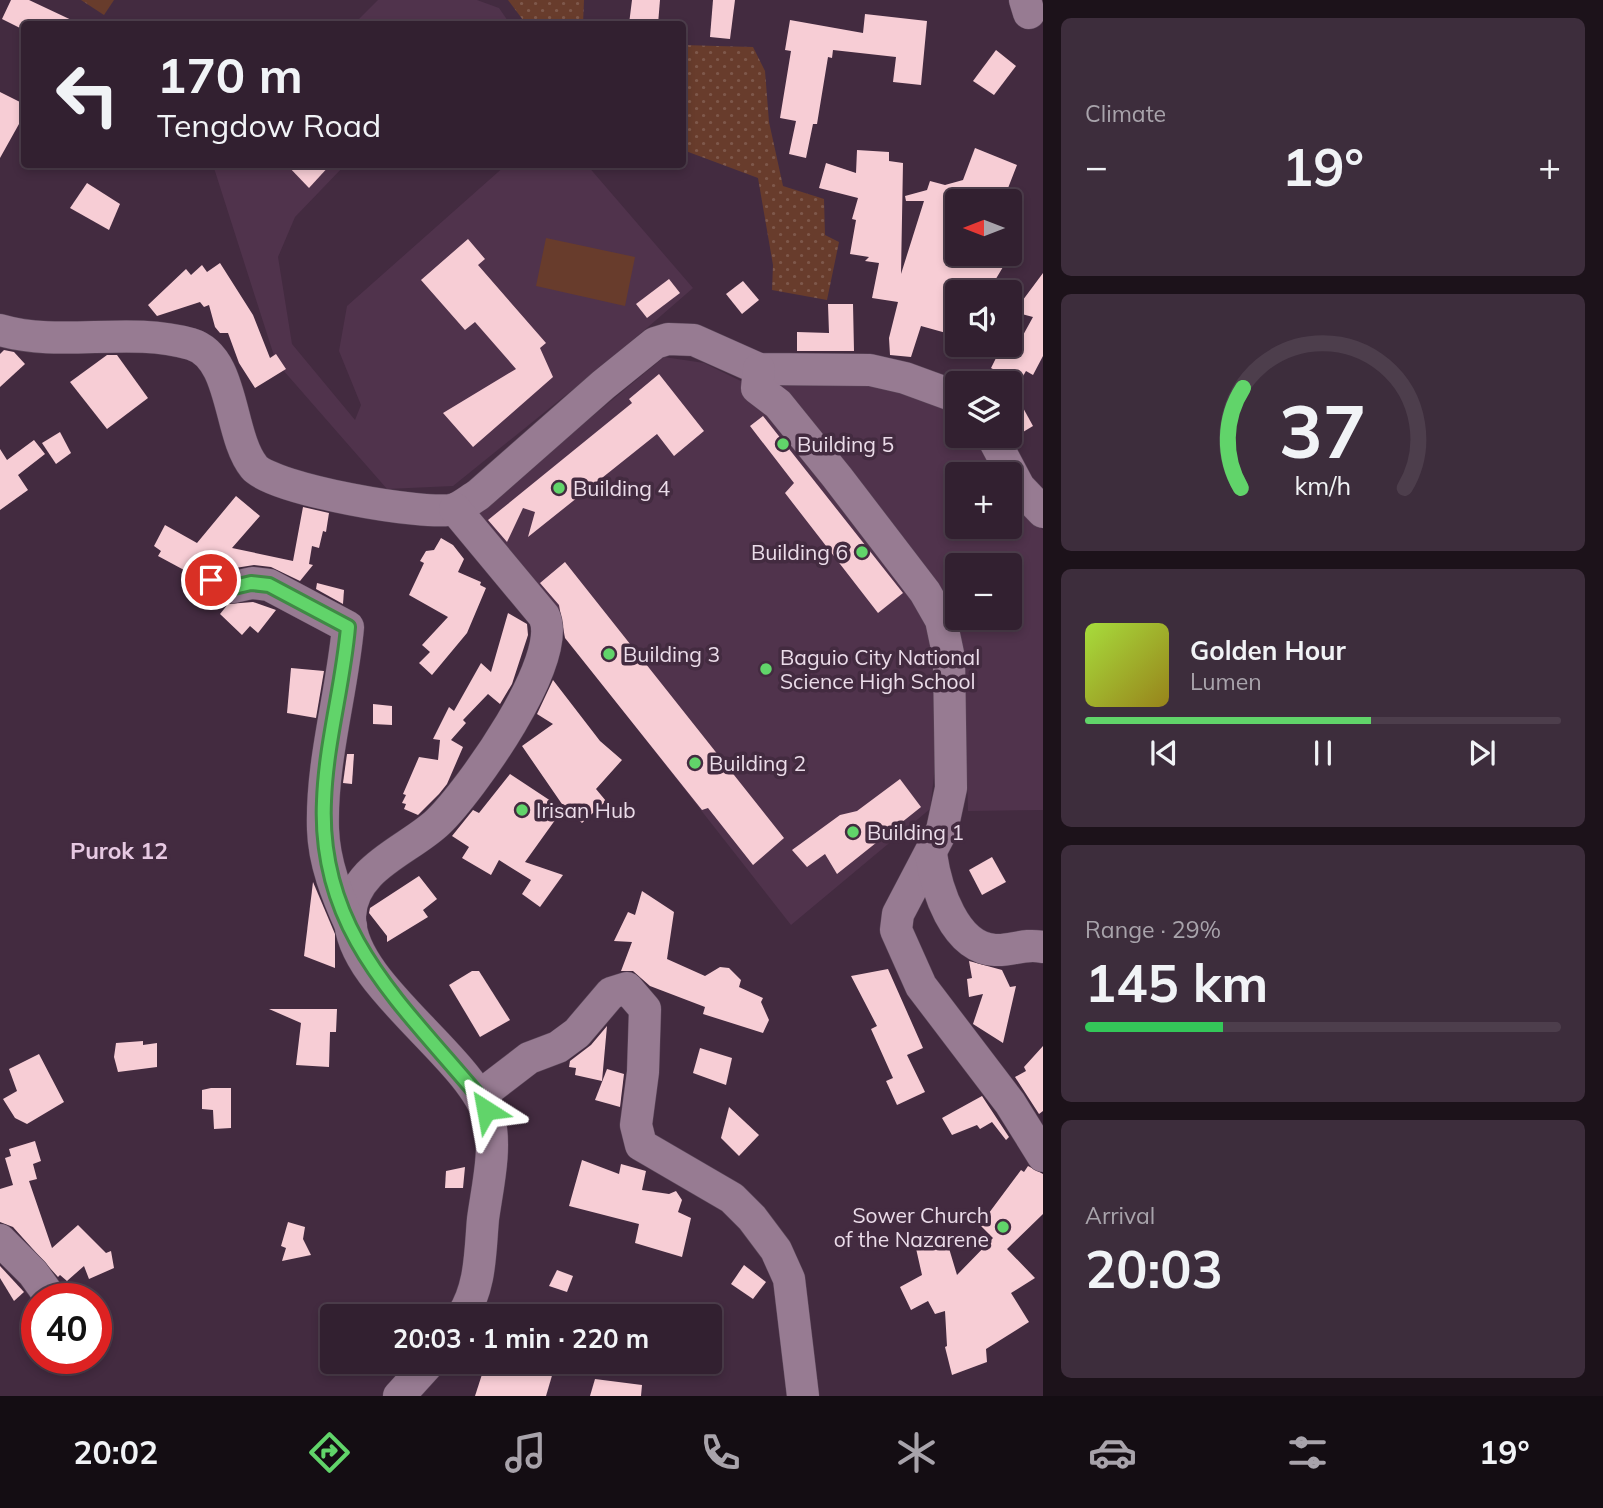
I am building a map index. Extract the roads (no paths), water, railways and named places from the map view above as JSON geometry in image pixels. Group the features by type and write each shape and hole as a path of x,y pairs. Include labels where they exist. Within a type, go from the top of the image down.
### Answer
{"street":[{"path":"0,330 24,337 118,336 191,344 210,354 219,373 244,452 255,470 326,496 416,508 455,509 488,487 655,343 668,339 694,340 758,369 870,370 905,378 945,393"},
{"path":"758,369 757,388 778,404 837,477 925,592 941,620 949,658 951,788 942,830 898,914 897,930 921,986 1010,1103 1043,1156"},
{"path":"998,448 1019,487 1043,512"},
{"path":"351,927 352,905 365,881 379,864 437,822 487,762 526,697 544,647 547,630 544,616 455,509"},
{"path":"211,580 234,587 251,583 269,585 348,627 327,765 323,831 335,888 360,951 372,969 476,1093 486,1110"},
{"path":"931,854 939,891 948,910 971,943 996,950 1026,944 1043,947"},
{"path":"467,1304 477,1283 491,1135 486,1110 486,1091 530,1058 558,1047 577,1034 611,993 626,988 645,1009 643,1072 636,1125 641,1144 732,1198 752,1217 776,1250 789,1279 803,1396"},
{"path":"0,1240 40,1283"},
{"path":"399,1396 419,1374"}],"place":[{"name":"Building 5","path":"783,444"},
{"name":"Building 4","path":"559,488"},
{"name":"Building 6","path":"862,552"},
{"name":"Building 3","path":"609,654"},
{"name":"Baguio City National Science High School","path":"766,669"},
{"name":"Building 2","path":"695,763"},
{"name":"Irisan Hub","path":"522,810"},
{"name":"Building 1","path":"853,832"},
{"name":"Sower Church of the Nazarene","path":"1003,1227"}],"district":[{"name":"Purok 12","path":"119,850"}]}
